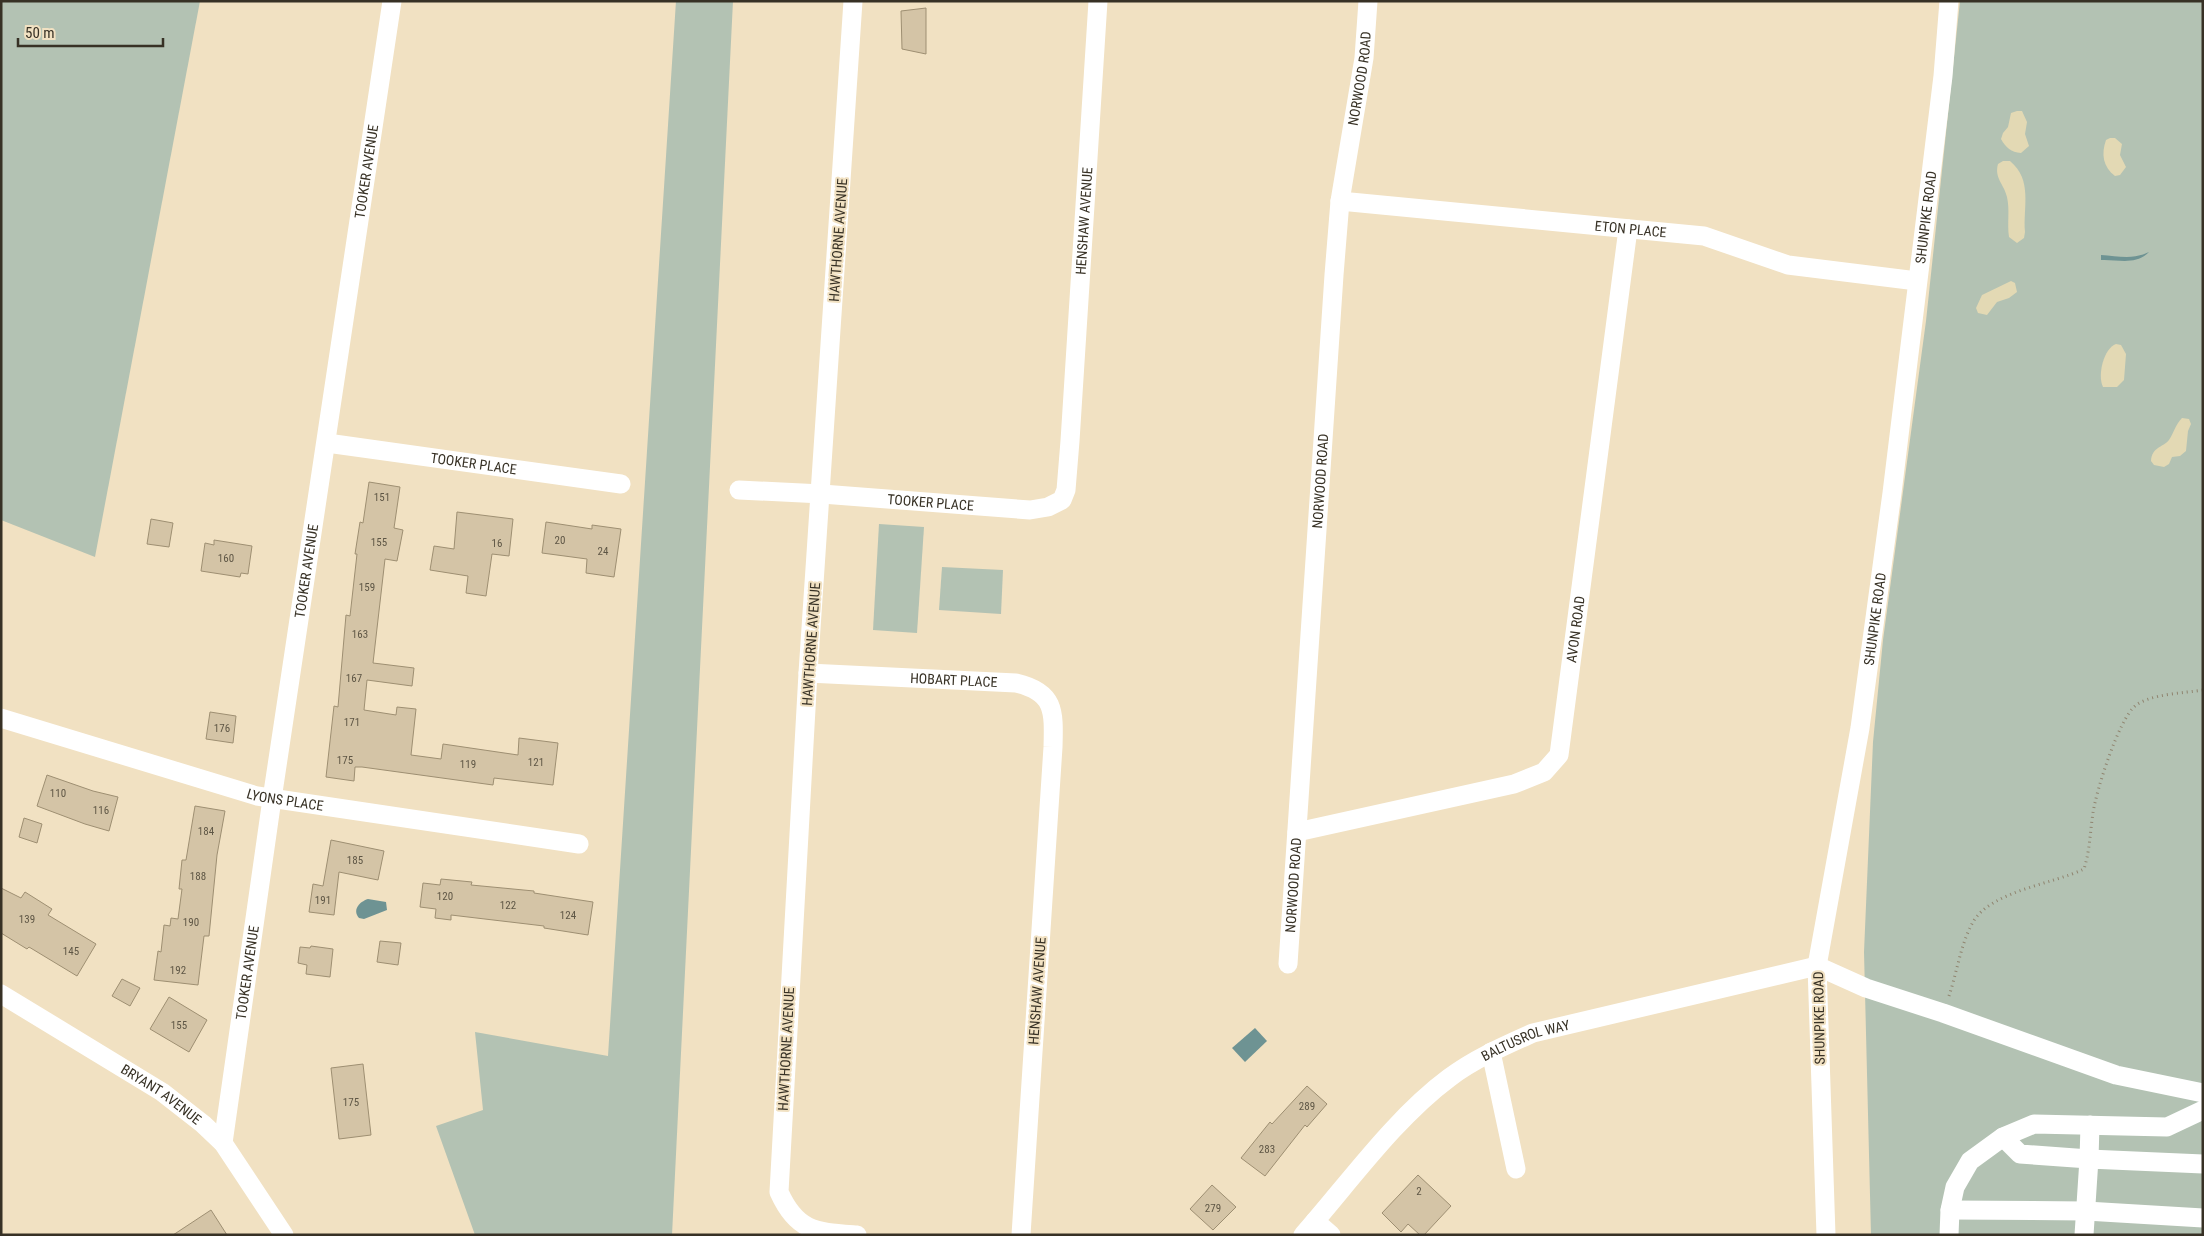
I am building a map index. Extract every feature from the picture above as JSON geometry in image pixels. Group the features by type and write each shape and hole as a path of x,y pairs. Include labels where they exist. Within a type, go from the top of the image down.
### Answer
{"street":[{"name":"TOOKER AVENUE","path":"223,1143 272,798 327,443 392,1"},
{"name":"HAWTHORNE AVENUE","path":"853,1 822,494 808,673 779,1192 788,1210 800,1223 818,1230 856,1235"},
{"name":"HENSHAW AVENUE","path":"1070,441 1098,1"},
{"name":"NORWOOD ROAD","path":"1288,964 1340,201 1364,58 1368,1"},
{"name":"SHUNPIKE ROAD","path":"1826,1235 1817,966 1860,728 1892,492 1943,76 1949,1"},
{"name":"ETON PLACE","path":"1340,201 1704,236 1788,264 1917,281"},
{"name":"AVON ROAD","path":"1297,832 1514,784 1544,772 1559,755 1628,229"},
{"name":"TOOKER PLACE","path":"739,490 822,494 1030,510 1048,507 1062,500 1066,490 1070,441"},
{"name":"TOOKER PLACE","path":"327,443 621,484"},
{"name":"HOBART PLACE","path":"808,673 1016,683 1031,686 1047,699 1052,714 1053,747"},
{"name":"LYONS PLACE","path":"1,718 257,796 579,844"},
{"name":"HENSHAW AVENUE","path":"1021,1235 1053,747"},
{"path":"1817,966 1866,988 1944,1013 2116,1075 2203,1093"},
{"name":"BALTUSROL WAY","path":"1309,1228 1410,1111 1449,1077 1492,1052 1533,1033 1817,966"},
{"name":"BRYANT AVENUE","path":"1,994 162,1092 203,1124 223,1143 284,1235"},
{"path":"1492,1052 1516,1169"},
{"path":"1949,1235 1950,1210 1955,1187 1970,1161 2003,1136 2034,1124 2166,1127 2203,1110"},
{"path":"2084,1235 2090,1125"},
{"path":"2003,1136 2020,1154 2203,1164"},
{"path":"1950,1210 2086,1211 2203,1218"},
{"path":"1309,1228 1331,1235"}],"path":[{"path":"1944,1013 1973,922 1981,912 2005,896 2084,869 2090,851 2093,812 2104,772 2124,721 2136,705 2152,698 2203,690"}],"green space":[{"path":"1,1 200,1 95,557 1,520"},
{"path":"676,1 733,1 672,1235 475,1235 436,1126 483,1110 475,1032 608,1056"},
{"path":"1960,1 2203,1 2203,1235 1871,1235 1864,952 1873,742 1883,640 1926,321"},
{"path":"879,524 924,527 917,633 873,630"},
{"path":"942,567 1003,570 1001,614 939,610"}],"sand":[{"path":"2022,111 2027,122 2025,134 2029,146 2021,153 2009,149 2001,139 2008,127 2011,113"},
{"path":"2115,138 2122,144 2120,155 2126,167 2120,175 2115,176 2108,169 2103,155 2106,140"},
{"path":"2003,161 2010,161 2017,168 2024,185 2025,232 2024,238 2017,243 2009,237 2007,197 1997,173 1998,164"},
{"path":"2011,281 2015,283 2017,292 2009,298 1997,302 1987,315 1978,313 1976,308 1982,295"},
{"path":"2116,344 2121,345 2126,354 2124,380 2117,387 2103,387 2101,369 2103,362 2108,351"},
{"path":"2182,418 2189,419 2191,424 2188,431 2186,451 2180,456 2172,457 2169,464 2164,467 2154,465 2151,461 2153,453 2169,440"}],"water":[{"path":"2149,252 2138,259 2126,261 2101,260 2101,255 2131,257"},
{"path":"368,899 386,902 387,910 364,919 359,918 356,909 362,902"},
{"path":"1255,1028 1267,1041 1245,1062 1232,1048"}],"building":[{"path":"926,8 926,54 902,49 901,11"},
{"path":"369,482 400,487 394,528 403,530 397,561 385,559 373,663 414,668 412,686 367,680 364,710 396,715 397,707 416,709 411,755 441,759 443,744 518,755 519,738 558,743 553,785 494,778 493,785 362,767 355,767 354,781 326,777 334,706 338,707 346,615 350,616 357,554 355,554 360,522 363,523"},
{"path":"457,512 513,519 509,556 492,554 486,596 466,593 468,576 430,570 434,546 454,549"},
{"path":"151,519 173,523 169,547 147,544"},
{"path":"546,522 592,529 592,525 621,529 614,577 586,573 587,559 542,553"},
{"path":"214,540 252,546 248,574 241,573 240,577 201,571 205,543 214,545"},
{"path":"210,712 236,716 233,743 206,739"},
{"path":"47,775 93,791 118,797 109,831 37,806"},
{"path":"195,806 225,811 217,855 209,936 204,936 198,985 154,980 158,951 161,952 164,925 170,926 171,918 178,919 182,889 179,889 182,860 186,860"},
{"path":"24,818 42,824 37,843 19,837"},
{"path":"331,840 384,851 378,880 339,872 334,915 309,912 313,884 323,886"},
{"path":"441,879 472,882 471,885 534,891 534,893 593,902 588,935 544,928 544,926 451,915 451,920 435,918 436,909 420,907 423,883 440,885"},
{"path":"1,888 21,898 25,892 52,909 48,915 96,944 77,976 29,947 27,949 1,933"},
{"path":"380,941 401,943 398,965 377,962"},
{"path":"311,946 333,949 330,977 306,974 307,965 298,963 300,947 310,948"},
{"path":"122,979 140,988 130,1006 112,996"},
{"path":"169,997 207,1020 189,1052 150,1029"},
{"path":"363,1064 371,1135 339,1139 331,1068"},
{"path":"1307,1086 1327,1104 1307,1127 1305,1125 1265,1176 1241,1158 1270,1122 1272,1124"},
{"path":"1418,1175 1451,1206 1424,1235 1420,1235 1408,1224 1401,1232 1382,1213"},
{"path":"1212,1185 1236,1207 1213,1230 1190,1209"},
{"path":"211,1210 227,1235 173,1235"}]}
